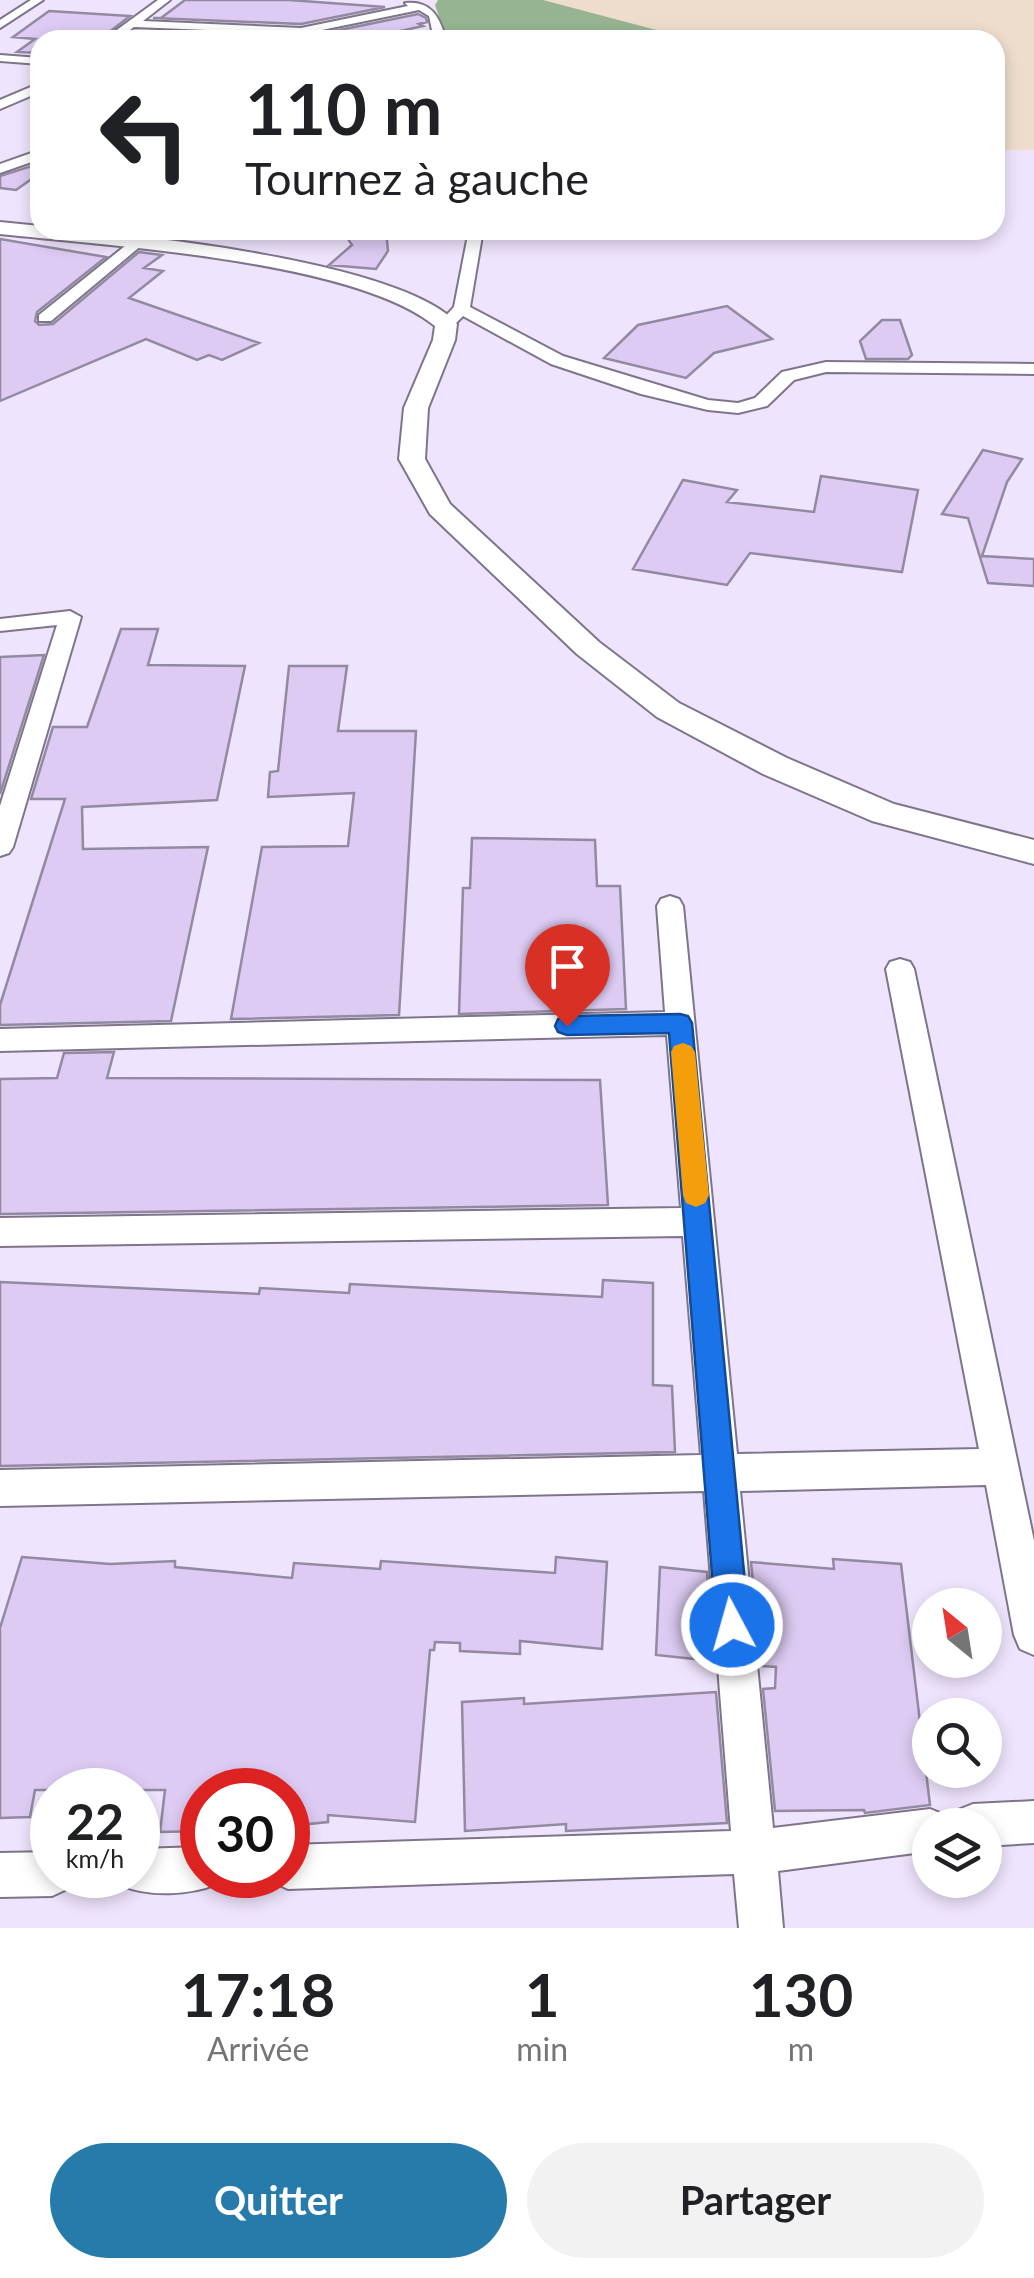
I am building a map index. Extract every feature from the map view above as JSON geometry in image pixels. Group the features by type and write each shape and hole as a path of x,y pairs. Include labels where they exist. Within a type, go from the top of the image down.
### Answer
{"street":[{"path":"0,25 38,0"},
{"path":"124,30 165,0"},
{"path":"370,0 424,4 421,6"},
{"path":"306,30 421,6 434,15 438,30"},
{"path":"134,24 277,30"},
{"path":"0,58 30,60"},
{"path":"0,105 30,92"},
{"path":"2,168 30,158"},
{"path":"2,168 30,171"},
{"path":"0,228 30,232"},
{"path":"96,240 320,273 396,292 557,360 647,390 708,404 738,408 761,402 788,376 826,367 1034,369"},
{"path":"473,240 454,316 416,408 412,459 440,508 588,648 668,710 775,766 884,813 1034,852"},
{"path":"45,318 136,245"},
{"path":"0,625 70,617 0,847"},
{"path":"670,906 760,1928"},
{"path":"900,969 1034,1635"},
{"path":"0,1040 680,1023"},
{"path":"0,1232 698,1222"},
{"path":"0,1488 1000,1467"},
{"path":"1002,1824 1034,1822"},
{"path":"310,1866 754,1852 912,1832"},
{"path":"0,1876 30,1875"}],"shaded area":[{"path":"438,0 1034,0 1034,150 1005,150 1005,30 444,30 435,5"}],"green space":[{"path":"438,0 543,0 656,30 444,30 435,5"}],"building":[{"path":"185,0 289,0 385,7 301,24 153,18 161,18"},
{"path":"49,11 130,16 112,30 30,30 30,39 13,37"},
{"path":"418,14 427,22 405,30 340,30"},
{"path":"30,43 30,53 17,52"},
{"path":"30,167 30,180 16,190 0,188 0,176"},
{"path":"0,239 106,257 37,312 35,321 39,325 53,324 139,252 162,255 144,268 163,271 129,298 259,343 222,360 209,355 197,360 146,339 0,401"},
{"path":"349,240 387,240 388,251 376,269 329,265 352,245"},
{"path":"727,306 772,339 714,353 686,378 604,358 638,325"},
{"path":"882,320 900,320 912,355 908,359 866,359 860,341"},
{"path":"983,450 1022,459 1007,482 982,556 1034,559 1034,586 988,583 968,518 942,514"},
{"path":"821,476 918,490 902,572 750,553 727,585 633,569 683,480 737,490 727,502 814,512"},
{"path":"121,629 158,629 148,665 245,666 217,800 82,807 83,849 208,847 171,1021 0,1025 0,1005 65,799 31,799 53,727 87,727"},
{"path":"44,655 0,794 0,657"},
{"path":"289,666 347,666 338,731 416,731 399,1015 231,1019 262,847 348,846 354,793 268,797 270,772 278,771"},
{"path":"472,838 595,840 597,886 620,886 626,1009 459,1014 463,888 470,888"},
{"path":"114,1052 107,1078 600,1080 608,1205 0,1214 0,1079 57,1078 64,1053"},
{"path":"603,1280 653,1283 653,1385 672,1386 675,1452 0,1466 0,1282 259,1294 260,1288 349,1293 350,1284 602,1297"},
{"path":"22,1557 110,1564 175,1561 175,1567 292,1578 294,1563 380,1569 381,1561 555,1573 556,1557 607,1562 602,1649 520,1641 520,1654 460,1651 460,1643 435,1642 434,1650 430,1650 415,1822 328,1815 328,1822 310,1824 310,1768 180,1768 180,1832 160,1832 165,1790 160,1790 160,1768 30,1768 30,1817 0,1818 0,1628"},
{"path":"833,1559 901,1564 917,1698 912,1698 912,1788 928,1788 930,1805 865,1813 775,1811 763,1689 775,1688 776,1667 761,1666 751,1562 834,1569"},
{"path":"660,1567 707,1572 714,1661 656,1655"},
{"path":"716,1692 727,1823 566,1831 566,1824 465,1831 462,1702 524,1698 524,1704"}],"slow traffic":[{"path":"683,1052 696,1195"}],"route":[{"path":"567,1026 680,1023 732,1625"}]}
